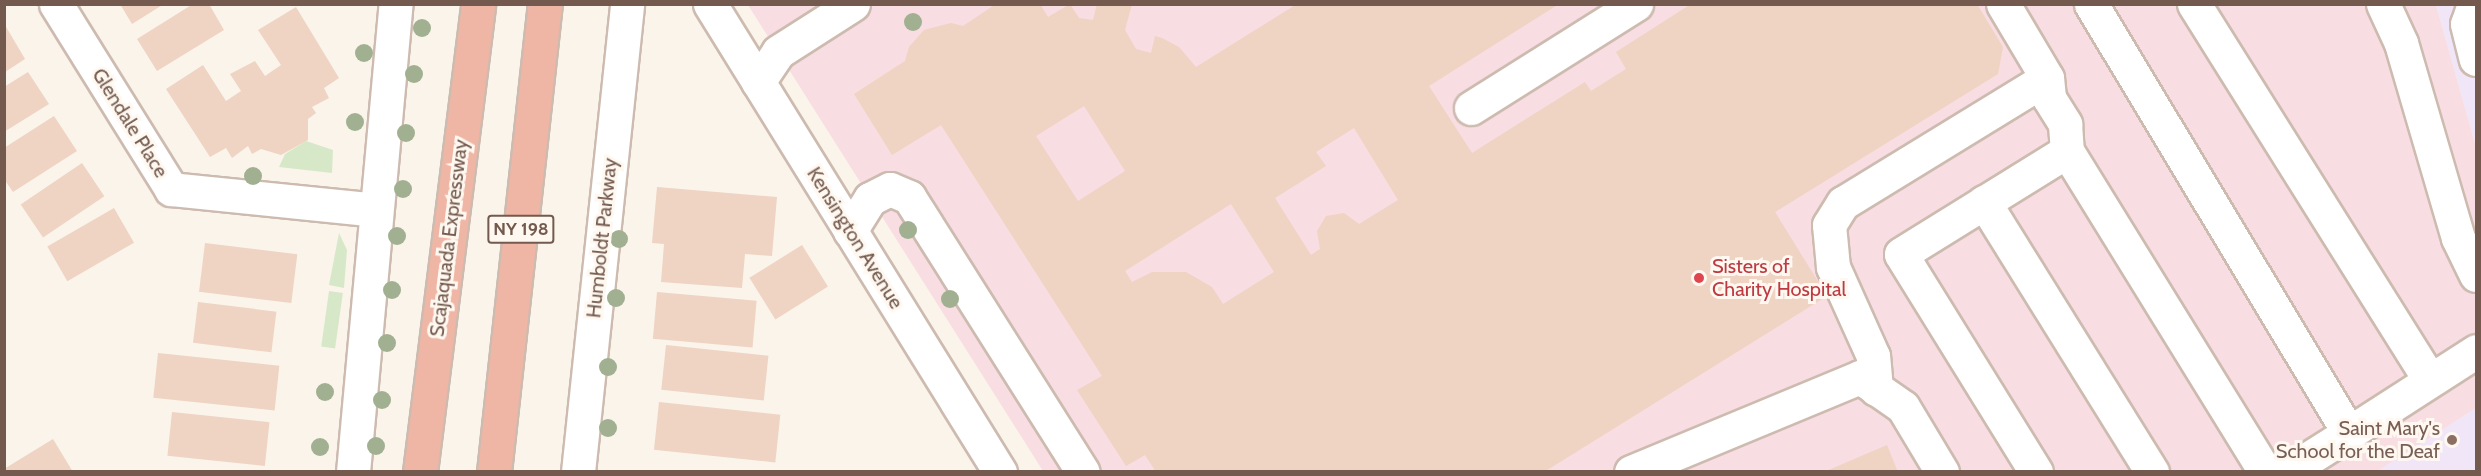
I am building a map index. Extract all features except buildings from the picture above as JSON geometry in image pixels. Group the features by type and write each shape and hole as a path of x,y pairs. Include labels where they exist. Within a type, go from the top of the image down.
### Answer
{"highway":[{"name":"Scajaquada Expressway","path":"420,471 478,4"},
{"name":"NY 198","path":"494,471 545,4"}],"street":[{"name":"Glendale Place","path":"56,4 171,189 376,210"},
{"path":"353,471 396,4"},
{"name":"Humboldt Parkway","path":"578,471 627,4"},
{"name":"Kensington Avenue","path":"710,4 1000,471"},
{"path":"758,82 778,52 853,4"},
{"path":"1471,108 1636,4"},
{"path":"2003,4 2047,78 2068,86 2087,118 2067,151 1902,254 2036,471"},
{"path":"2091,4 2349,433"},
{"path":"2194,4 2430,380"},
{"path":"2383,4 2400,43 2458,238 2476,275"},
{"path":"2474,4 2467,24 2476,59"},
{"path":"1876,388 1873,356 1833,267 1829,225 1843,203 2047,78"},
{"path":"2067,151 2265,471"},
{"path":"850,231 870,199 890,189 909,197 1083,471"},
{"path":"1984,202 2152,471"},
{"path":"2287,471 2476,351"},
{"path":"1631,471 1860,377 1903,407 1942,471"}],"shaded area":[{"name":"Sisters of Charity Hospital","path":"748,5 2436,5 2476,147 2476,408 2376,472 1043,471"},
{"path":"2436,5 2476,5 2476,147"},
{"name":"Saint Mary's School for the Deaf","path":"2476,408 2476,471 2377,471"}],"green space":[{"path":"306,141 333,150 332,173 279,167 285,154"},
{"path":"339,233 347,250 344,288 329,285"},
{"path":"329,291 343,293 335,348 321,346"}],"place":[{"name":"Sisters of Charity Hospital","path":"1699,278"},
{"name":"Saint Mary's School for the Deaf","path":"2452,440"}]}
